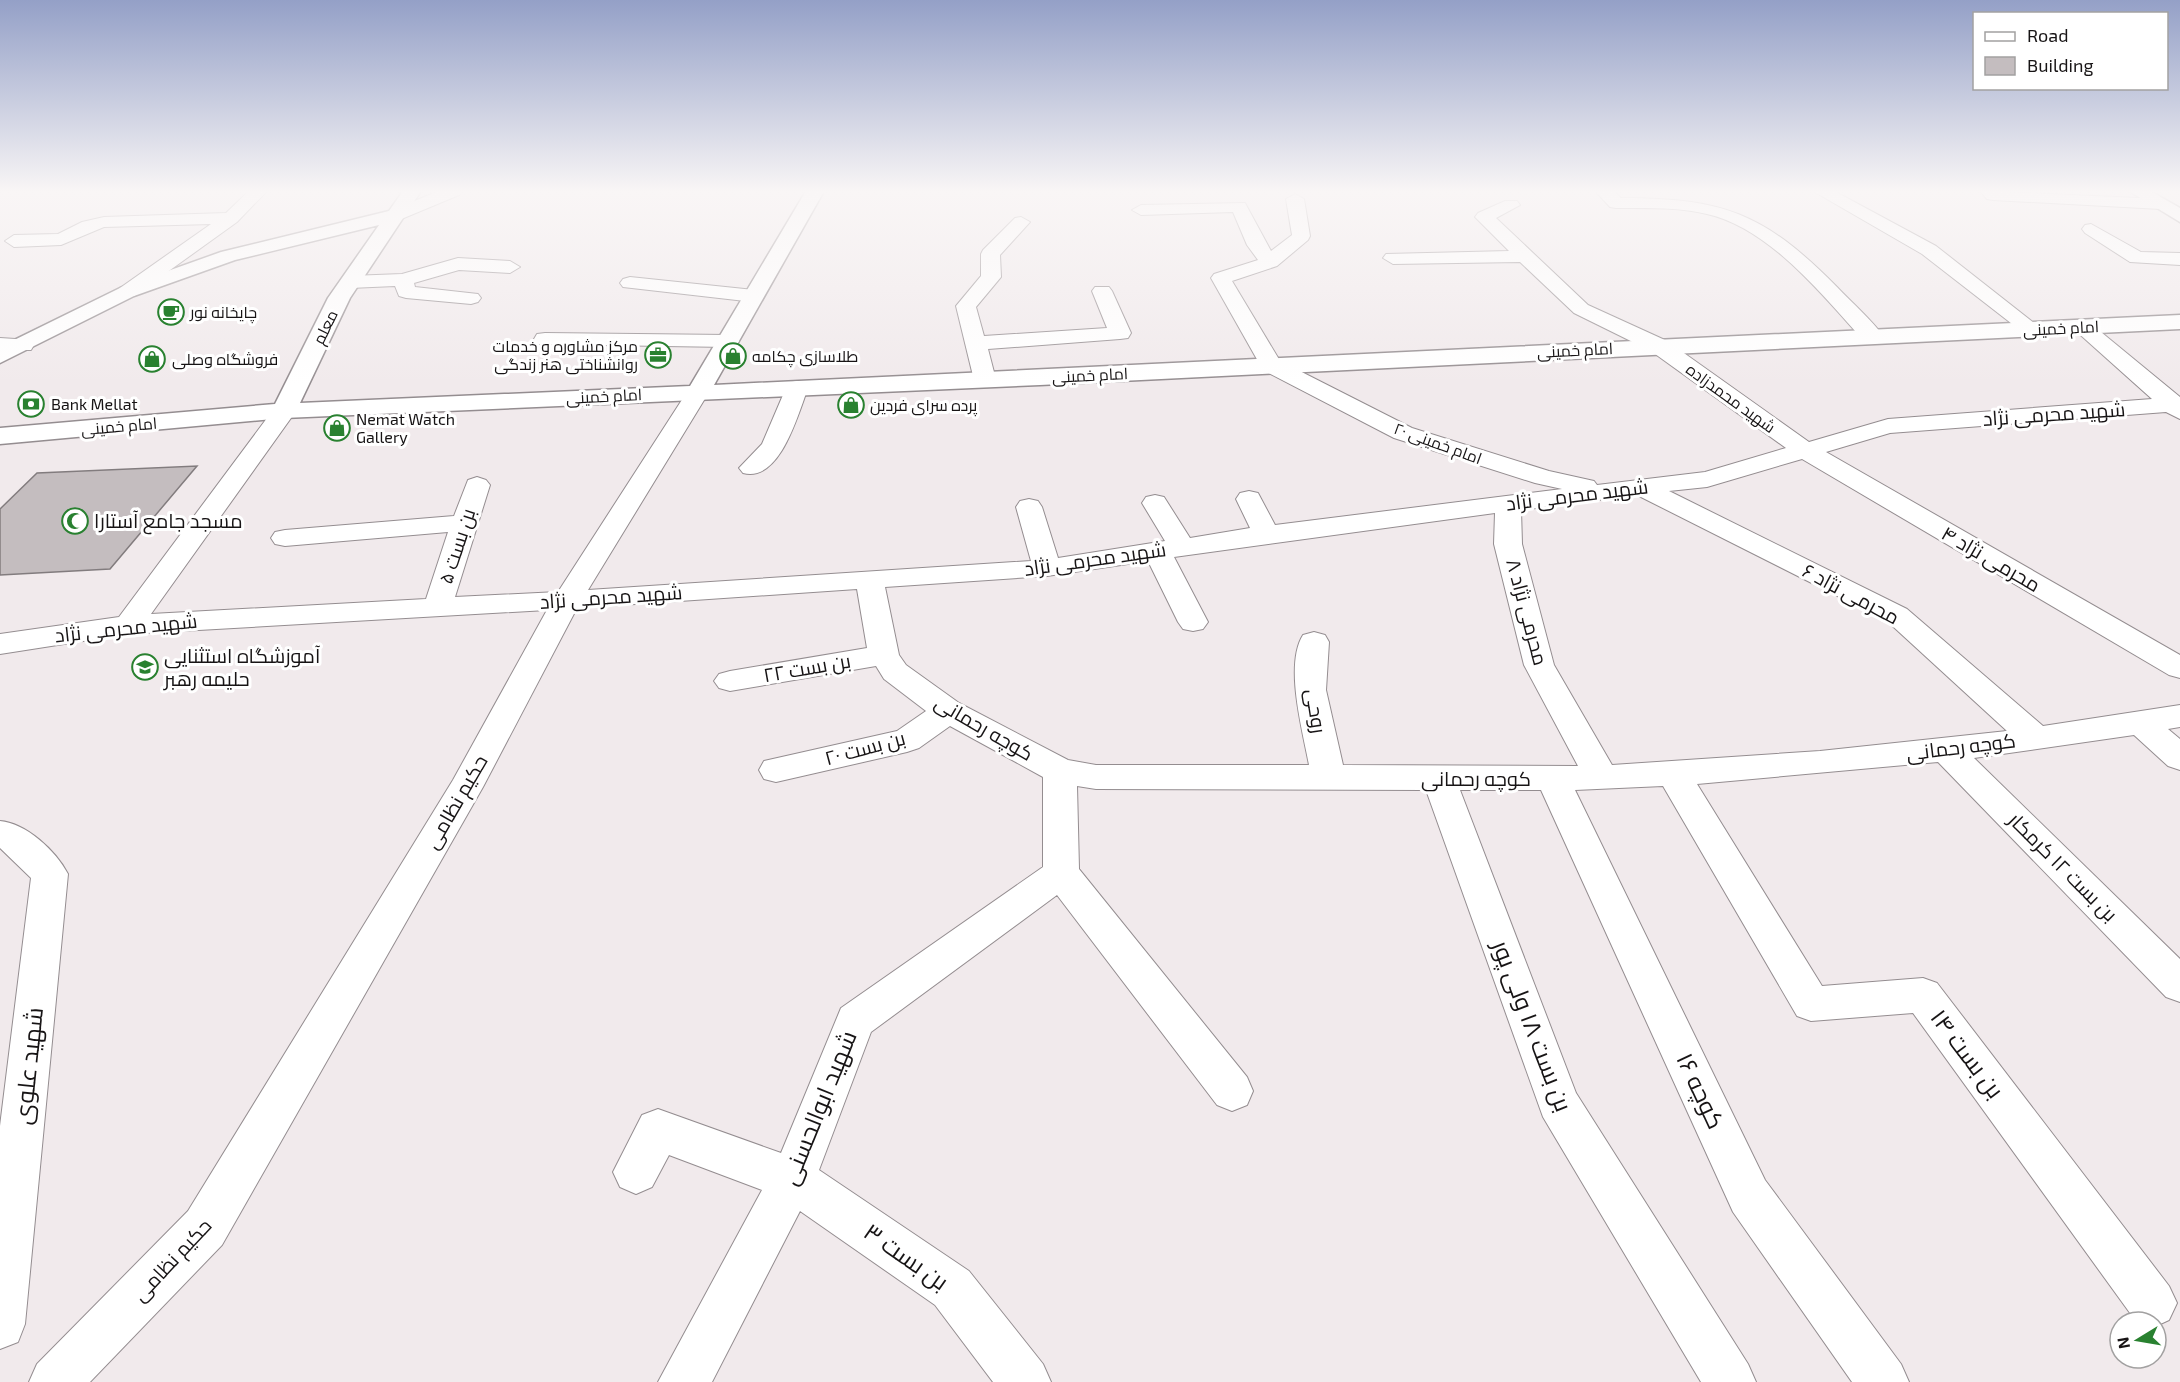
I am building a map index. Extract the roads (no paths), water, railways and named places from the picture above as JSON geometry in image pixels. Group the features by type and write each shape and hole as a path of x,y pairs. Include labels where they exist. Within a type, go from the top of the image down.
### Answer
{"street":[{"path":"127,292 178,255"},
{"path":"0,357 127,292 230,255"},
{"name":"معلم","path":"284,411 350,282 367,255"},
{"name":"حکیم نظامی","path":"55,1382 205,1228 466,787 567,600 698,392 778,255"},
{"path":"985,380 966,306 991,277 990,255"},
{"path":"1264,255 1269,262"},
{"path":"1271,365 1221,278 1269,262 1277,255"},
{"path":"1793,255 1873,337"},
{"path":"1936,255 2032,330"},
{"path":"2134,255 2138,258 2180,259"},
{"path":"1393,258 1525,256"},
{"name":"شهید محمدزاده","path":"1525,256 1581,309 1659,346 1803,449"},
{"path":"395,280 412,260"},
{"path":"350,282 395,280 458,264 510,267"},
{"path":"395,280 406,292 471,298"},
{"path":"630,284 754,296"},
{"path":"976,344 1120,333 1102,291"},
{"name":"امام خمینی","path":"3,439 284,411 985,380 2180,322"},
{"path":"2083,327 2178,407"},
{"path":"545,339 728,341"},
{"path":"0,344 22,345"},
{"name":"امام خمینی ۲۰","path":"1271,365 1403,433 1544,478 1629,490"},
{"path":"752,468 773,447 797,388"},
{"name":"شهید محرمی نژاد","path":"0,644 128,625 567,600 1047,568 1266,534 1707,479 1803,449 1888,426 2178,407"},
{"path":"128,625 284,411"},
{"name":"محرمی نژاد ۴","path":"1803,449 2180,668"},
{"name":"بن بست ۵","path":"438,607 477,485"},
{"name":"محرمی نژاد ۶","path":"1629,490 1898,615 2036,738"},
{"path":"1249,499 1266,534"},
{"path":"1155,503 1193,622"},
{"name":"محرمی نژاد ۸","path":"1508,503 1508,544 1539,665 1602,778"},
{"path":"1029,507 1047,568"},
{"path":"285,538 465,523"},
{"name":"کوچه رحمانی","path":"868,579 884,655 895,672 948,711 1060,771 1096,777 1602,778 1946,750 2180,716"},
{"name":"روحی","path":"1314,642 1310,690 1329,779"},
{"name":"بن بست ۲۲","path":"730,681 884,655"},
{"name":"بن بست ۲۰","path":"776,770 907,740 948,711"},
{"path":"2141,723 2180,758"},
{"name":"بن بست ۱۲ کرمکار","path":"1946,750 2180,985"},
{"path":"1060,771 1061,873 1232,1090"},
{"name":"بن بست ۱۴","path":"1673,774 1811,1004 1923,995 2152,1303"},
{"name":"کوچه ۱۶","path":"1552,778 1749,1196 1883,1382"},
{"name":"بن بست ۱۸ ولی پور","path":"1439,779 1558,1103 1730,1382"},
{"name":"شهید علوی","path":"0,834 9,835 50,874 0,1324"},
{"name":"شهید ابوالحسنی","path":"684,1382 793,1179 855,1021 1061,873"},
{"name":"بن بست ۳","path":"636,1172 658,1130 793,1179 952,1288 1025,1382"}],"place":[{"name":"چایخانه نور","path":"171,312"},
{"name":"مرکز مشاوره و خدمات روانشناختی هنر زندگی","path":"658,355"},
{"name":"طلاسازی چکامه","path":"733,356"},
{"name":"فروشگاه وصلی","path":"152,359"},
{"name":"Bank Mellat","path":"31,404"},
{"name":"پرده سرای فردین","path":"851,405"},
{"name":"Nemat Watch Gallery","path":"337,428"},
{"name":"مسجد جامع آستارا","path":"75,521"},
{"name":"آموزشگاه استثنایی حلیمه رهبر","path":"145,667"}]}
